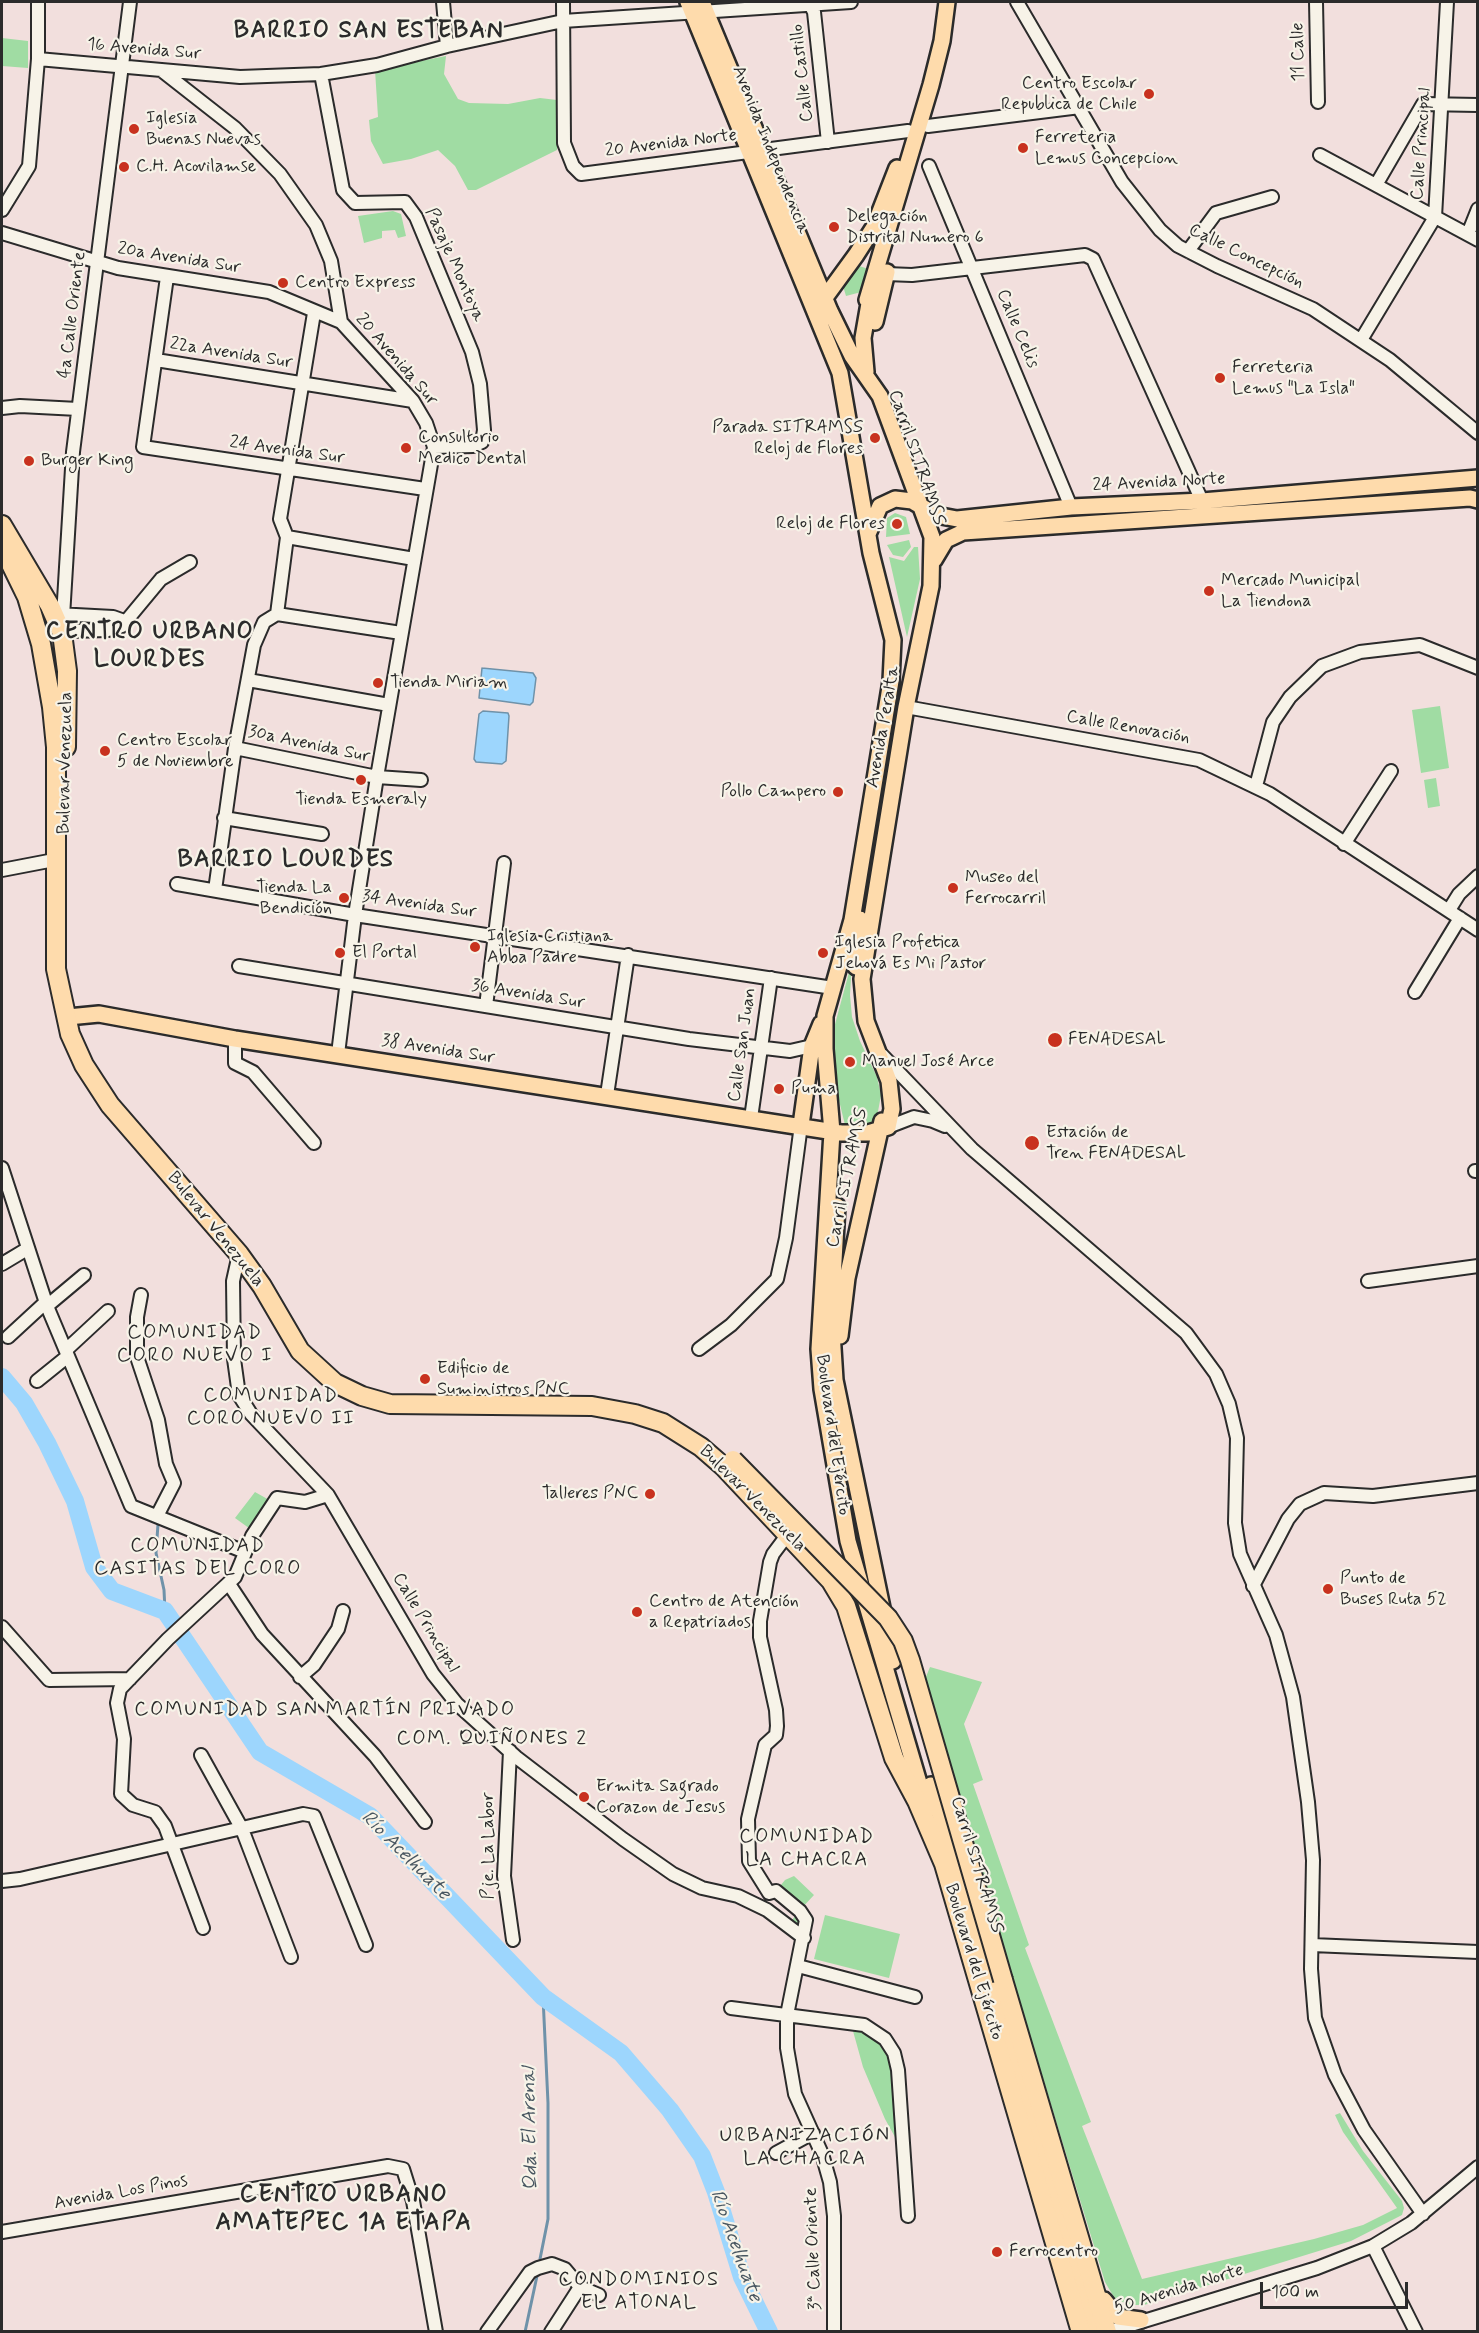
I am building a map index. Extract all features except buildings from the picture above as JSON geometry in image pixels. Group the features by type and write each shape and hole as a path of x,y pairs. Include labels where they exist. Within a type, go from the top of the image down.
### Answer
{"highway":[{"name":"Bulevar Venezuela","path":"2,525 59,614 62,633 67,683 64,884 71,1017 89,1055 114,1095 254,1257 307,1343 344,1376 365,1387 395,1394 584,1396 628,1402 658,1410 689,1425 733,1460"},
{"name":"Bulevar Venezuela","path":"2,546 27,597 52,706 55,740 54,938 60,991 73,1044 110,1105 239,1254 262,1286 300,1351 319,1370 350,1391 375,1400 407,1405 588,1406 635,1413 663,1423 701,1447 788,1534 839,1591 894,1758 917,1801 944,1864"},
{"path":"36,629 47,638 53,639 62,633"},
{"path":"60,991 71,1017 73,1044"},
{"name":"Boulevard del Ejército","path":"733,1460 888,1618 903,1641 1009,2001 1111,2331"},
{"name":"Boulevard del Ejército","path":"944,1864 1081,2331"},
{"path":"1070,2295 1089,2297 1099,2291"}],"main road":[{"path":"816,314 824,297 874,227 889,194 928,57 937,2"},
{"name":"Carril SITRAMSS","path":"902,707 899,633 873,517 853,385 852,356 856,332 871,292 933,76 947,2"},
{"path":"880,396 873,360 873,333 886,274 951,35 956,2"},
{"name":"Avenida Independencia","path":"697,6 757,151 824,297"},
{"name":"Avenida Independencia","path":"757,151 816,314"},
{"name":"Carril SITRAMSS","path":"871,292 863,338 867,376 916,503 927,562 902,707 858,928 832,1019 831,1059 837,1132 831,1316 833,1359 839,1404 894,1664 1111,2331"},
{"name":"Avenida Peralta","path":"824,297 852,356 880,396 916,503 932,537 933,563 927,609 902,707 862,980 866,1021 890,1081 892,1098 884,1129"},
{"name":"Avenida Peralta","path":"801,1125 812,1046 825,1016 852,920 891,681 891,627 868,534 843,382 816,314"},
{"name":"24 Avenida Norte","path":"916,503 936,515 957,519 1071,507 1202,501 1478,478"},
{"name":"24 Avenida Norte","path":"933,563 940,546 946,540 963,532 1470,498 1478,500"},
{"path":"868,534 873,517 886,501 895,499 916,503"},
{"name":"Carril SITRAMSS","path":"839,1404 840,1341 847,1278 884,1129 884,1093 861,1030 855,998 858,928"},
{"name":"38 Avenida Sur","path":"71,1017 99,1014 235,1039 801,1125"},
{"name":"Avenida Peralta","path":"825,1016 825,1049 837,1132"},
{"path":"801,1125 856,1134 884,1129"},
{"name":"Boulevard del Ejército","path":"837,1132 819,1349 826,1412 850,1552 944,1864"},
{"path":"1099,2291 1118,2317 1141,2320"},
{"path":"1111,2331 1141,2320"}],"street":[{"path":"2,210 29,166 38,59 38,2"},
{"name":"4a Calle Oriente","path":"59,614 73,452 130,2"},
{"path":"443,2 447,45"},
{"path":"562,2 563,21"},
{"name":"16 Avenida Sur","path":"38,59 240,77 321,74 386,63 447,45 563,21 697,6 851,2"},
{"name":"Calle Concepción","path":"1017,2 1122,182 1144,214 1160,231 1188,251 1313,309 1390,360 1478,433"},
{"name":"11 Calle","path":"1316,2 1318,102"},
{"name":"Calle Principal","path":"1361,340 1435,217 1447,2"},
{"name":"Calle Castillo","path":"810,3 814,12 828,142"},
{"name":"20 Avenida Norte","path":"563,21 564,143 573,166 581,174 908,131"},
{"path":"161,70 235,128 280,174 316,225 331,261 341,322"},
{"name":"Pasaje Montoya","path":"321,74 343,190 355,203 405,202 416,217 472,352 480,384 484,430 482,442 474,446 434,447"},
{"path":"1376,185 1420,107 1427,103 1478,105"},
{"path":"928,126 1080,107"},
{"path":"1320,154 1473,237 1478,209"},
{"name":"Calle Celis","path":"929,166 1071,507"},
{"path":"1188,251 1216,213 1272,197"},
{"name":"20a Avenida Sur","path":"2,233 98,263 167,277 268,292 314,313"},
{"path":"886,274 912,275 1085,255 1092,259 1202,501"},
{"path":"156,360 167,277"},
{"path":"277,614 287,537 280,519 314,313"},
{"name":"20 Avenida Sur","path":"314,313 341,322 413,401 426,423 434,447"},
{"name":"22a Avenida Sur","path":"156,360 413,401"},
{"name":"24 Avenida Sur","path":"156,360 143,447 425,489"},
{"path":"2,408 27,406 78,409"},
{"path":"338,1054 355,915 425,489 434,447"},
{"path":"287,537 414,559"},
{"path":"62,633 108,630 127,622 157,583 190,562"},
{"path":"59,614 113,617 127,622"},
{"path":"215,890 224,818 254,641 264,622 277,614 401,633"},
{"path":"1256,786 1273,722 1290,697 1322,666 1360,652 1420,645 1478,668"},
{"path":"248,680 389,705"},
{"name":"Calle Renovación","path":"902,707 1181,755 1256,786 1478,930"},
{"name":"30a Avenida Sur","path":"235,748 377,777 422,780"},
{"path":"1344,844 1391,771"},
{"path":"224,818 322,834"},
{"path":"2,870 54,860"},
{"path":"486,1006 504,863"},
{"path":"1449,910 1459,894 1478,876"},
{"name":"34 Avenida Sur","path":"177,884 355,915 495,934 833,988"},
{"path":"1415,992 1460,918"},
{"path":"607,1095 628,956"},
{"name":"36 Avenida Sur","path":"239,966 618,1028 761,1048 790,1051 812,1046"},
{"name":"Calle San Juan","path":"751,1118 771,978"},
{"path":"235,1039 234,1063 253,1072 314,1143"},
{"path":"876,1049 951,1129 1172,1320 1208,1361 1216,1374 1234,1421 1238,1458 1235,1523 1240,1554 1276,1635 1293,1697 1312,1834 1311,1986 1316,2018 1335,2075 1364,2130 1424,2214"},
{"path":"884,1129 914,1117 933,1120 951,1129"},
{"path":"699,1349 731,1324 777,1279 786,1238 801,1125"},
{"path":"2,1168 46,1304 131,1506 245,1552"},
{"path":"2,1264 27,1249"},
{"name":"Calle Principal","path":"239,1254 233,1281 234,1359 239,1395 251,1414 328,1495 367,1557 395,1613 433,1674 457,1704 510,1751 610,1830 673,1874 702,1888 738,1896 767,1910 804,1938"},
{"path":"1368,1281 1478,1266"},
{"path":"8,1337 84,1275"},
{"path":"141,1295 137,1317 137,1357 158,1420 166,1464 174,1483 157,1516"},
{"path":"37,1381 108,1311"},
{"path":"1253,1586 1288,1519 1300,1504 1324,1493 1373,1496 1478,1483"},
{"path":"203,1928 165,1826 155,1812 134,1804 121,1794 124,1739 117,1703 120,1689 168,1639 236,1577 245,1552 277,1498 305,1502 328,1495"},
{"name":"3ª Calle Oriente","path":"788,1534 773,1554 770,1562 760,1622 760,1637 776,1710 777,1725 776,1735 765,1745 748,1819 749,1861 770,1893 776,1891 803,1913 807,1924 787,2015 791,2082 827,2166 833,2205 834,2331"},
{"path":"229,1584 262,1634 375,1755 425,1822"},
{"path":"300,1677 314,1665 338,1629 343,1611"},
{"path":"2,1627 49,1680 130,1679"},
{"name":"Pje. La Labor","path":"510,1751 504,1875 513,1940"},
{"path":"201,1755 242,1829 291,1957"},
{"path":"2,1881 20,1879 303,1814 314,1816 366,1945"},
{"path":"1312,1945 1478,1952"},
{"path":"798,1966 915,1997"},
{"path":"731,2008 864,2025 880,2034 890,2045 898,2070 908,2216"},
{"path":"776,2153 813,2133"},
{"name":"Avenida Los Pinos","path":"2,2232 388,2166 403,2169 413,2201 436,2331"},
{"name":"50 Avenida Norte","path":"1141,2320 1317,2268 1373,2246 1398,2233 1424,2214 1478,2167"},
{"path":"1373,2246 1416,2331"},
{"path":"487,2331 530,2272 538,2268 552,2264 566,2270 580,2287 599,2295"},
{"path":"551,2331 580,2287"},
{"name":"50 Avenida Norte","path":"1070,2295 1090,2322 1111,2331"}],"green space":[{"path":"2,38 28,41 28,68 2,66"},
{"path":"446,56 444,74 458,99 469,103 508,104 540,98 557,100 557,150 476,190 468,190 455,166 438,150 411,159 383,164 371,141 369,120 378,117 375,70"},
{"path":"393,211 401,214 406,236 398,238 395,230 382,231 382,238 364,243 358,216"},
{"path":"859,266 872,270 865,291 846,296 843,286"},
{"path":"895,513 906,517 910,534 886,537 887,518"},
{"path":"909,540 911,547 903,557 893,555 887,545"},
{"path":"914,547 918,547 920,579 907,637 889,557 904,561"},
{"path":"1440,706 1449,768 1421,773 1412,710"},
{"path":"1436,778 1440,806 1428,808 1424,780"},
{"path":"852,961 850,995 852,1017 860,1041 877,1077 881,1095 877,1117 870,1127 845,1125 836,1088 834,1028"},
{"path":"255,1492 271,1501 253,1531 235,1518"},
{"path":"930,1667 982,1682 964,1724 983,1780 973,1784 1029,1945 1025,1948 1091,2122 1082,2126 1142,2279 1314,2239 1363,2225 1397,2208 1343,2132 1335,2115 1340,2113 1363,2151 1402,2201 1404,2208 1402,2215 1351,2241 1144,2305 1130,2305 1115,2299 1105,2282 923,1684"},
{"path":"794,1876 814,1895 800,1910 804,1938 789,1925 799,1910 776,1891 785,1880"},
{"path":"825,1915 900,1934 889,1978 814,1959"},
{"path":"869,2030 894,2053 901,2135 895,2137 863,2067 853,2031"}],"water":[{"path":"482,668 533,673 536,678 533,702 530,705 479,698"},
{"path":"483,711 508,713 506,761 502,764 476,762 474,759 479,714"}],"waterway":[{"name":"Río Acelhuate","path":"2,1377 24,1403 47,1443 75,1501 94,1567 112,1591 165,1611 260,1752 370,1816 543,1997 621,2053 670,2110 702,2156 716,2192 742,2277 769,2332"},
{"path":"158,1524 156,1553 164,1590 165,1611"},
{"name":"Qda. El Arenal","path":"540,2259 548,2219 548,2103 543,1997"},
{"name":"Qda. El Arenal","path":"525,2332 537,2276"}],"place":[{"name":"Centro Escolar Republica de Chile","path":"1149,94"},
{"name":"Iglesia Buenas Nuevas","path":"134,129"},
{"name":"Ferreteria Lemus Concepcion","path":"1023,148"},
{"name":"C.H. Acovilamse","path":"124,167"},
{"name":"Delegación Distrital Numero 6","path":"834,227"},
{"name":"Centro Express","path":"283,283"},
{"name":"Ferreteria Lemus \"La Isla\"","path":"1220,378"},
{"name":"Parada SITRAMSS Reloj de Flores","path":"875,438"},
{"name":"Consultorio Medico Dental","path":"406,448"},
{"name":"Burger King","path":"29,461"},
{"name":"Reloj de Flores","path":"897,524"},
{"name":"Mercado Municipal La Tiendona","path":"1209,591"},
{"name":"Tienda Miriam","path":"378,683"},
{"name":"Centro Escolar 5 de Noviembre","path":"105,751"},
{"name":"Tienda Esmeraly","path":"361,780"},
{"name":"Pollo Campero","path":"838,792"},
{"name":"Museo del Ferrocarril","path":"953,888"},
{"name":"Tienda La Bendición","path":"344,898"},
{"name":"Iglesia Cristiana Abba Padre","path":"475,947"},
{"name":"El Portal","path":"340,953"},
{"name":"Iglesia Profetica Jehová Es Mi Pastor","path":"823,953"},
{"name":"FENADESAL","path":"1055,1040"},
{"name":"Manuel José Arce","path":"850,1062"},
{"name":"Puma","path":"779,1089"},
{"name":"Estación de Tren FENADESAL","path":"1032,1143"},
{"name":"Edificio de Suministros PNC","path":"425,1379"},
{"name":"Talleres PNC","path":"650,1494"},
{"name":"Punto de Buses Ruta 52","path":"1328,1589"},
{"name":"Centro de Atención a Repatriados","path":"637,1612"},
{"name":"Ermita Sagrado Corazon de Jesus","path":"584,1797"},
{"name":"Ferrocentro","path":"997,2252"}],"district":[{"name":"BARRIO SAN ESTEBAN","path":"369,32"},
{"name":"CENTRO URBANO LOURDES","path":"150,647"},
{"name":"BARRIO LOURDES","path":"286,861"},
{"name":"COMUNIDAD CORO NUEVO I","path":"195,1346"},
{"name":"COMUNIDAD CORO NUEVO II","path":"271,1408"},
{"name":"COMUNIDAD CASITAS DEL CORO","path":"198,1558"},
{"name":"COMUNIDAD SAN MARTÍN PRIVADO","path":"325,1711"},
{"name":"COM. QUIÑONES 2","path":"492,1740"},
{"name":"COMUNIDAD LA CHACRA","path":"807,1850"},
{"name":"URBANIZACIÓN LA CHACRA","path":"805,2148"},
{"name":"CENTRO URBANO AMATEPEC 1A ETAPA","path":"344,2210"},
{"name":"CONDOMINIOS EL ATONAL","path":"639,2292"}]}
